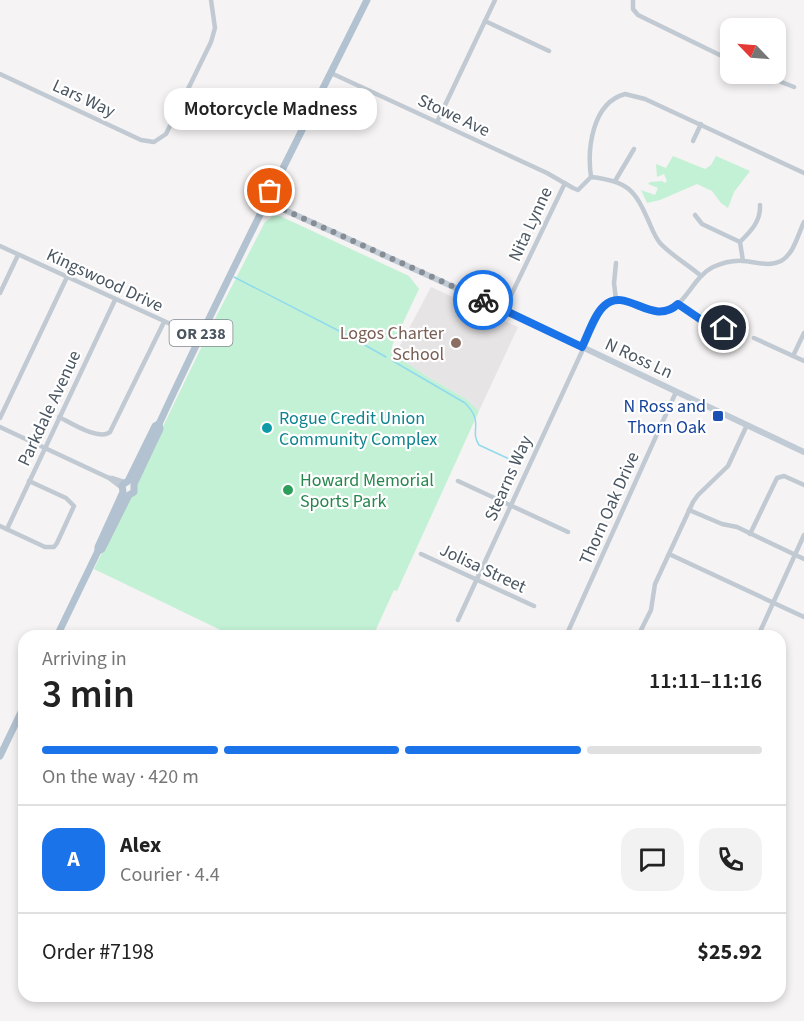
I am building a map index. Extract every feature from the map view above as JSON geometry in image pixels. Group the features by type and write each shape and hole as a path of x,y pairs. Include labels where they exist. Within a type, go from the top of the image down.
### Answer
{"main road":[{"name":"OR 238","path":"60,630 127,487 160,429 159,424 199,337 265,201 332,73 367,0"},
{"name":"N Ross Ln","path":"265,201 504,310 804,452"},
{"path":"0,756 18,718"}],"street":[{"name":"Lars Way","path":"0,74 141,140 150,142 158,140 166,134 213,36 215,28 211,0"},
{"path":"437,122 495,0"},
{"path":"633,1 635,12 638,15 720,55"},
{"path":"485,21 549,51"},
{"name":"Stowe Ave","path":"332,73 565,183"},
{"path":"786,84 794,87"},
{"path":"565,183 578,190 591,177 591,137 604,108 619,96 631,94 804,173"},
{"path":"693,141 700,124"},
{"path":"615,182 634,149"},
{"path":"591,177 615,182 637,196 661,244 700,275"},
{"name":"Nita Lynne","path":"504,310 565,183"},
{"path":"743,261 740,242 757,222 760,205"},
{"path":"695,215 702,224 740,242"},
{"path":"616,263 614,283 616,300 630,302 658,312 669,310 678,304 700,275 722,264 743,261 766,264 782,260 790,253 804,222"},
{"name":"Kingswood Drive","path":"0,246 199,337"},
{"path":"0,293 18,255"},
{"path":"0,418 67,277"},
{"name":"Parkdale Avenue","path":"7,529 115,300"},
{"name":"Stearns Way","path":"458,620 582,347 602,308 616,300"},
{"path":"678,304 700,319 729,328"},
{"path":"59,417 99,435 106,435 110,432 164,322"},
{"path":"793,356 804,333"},
{"path":"754,338 804,361"},
{"name":"Thorn Oak Drive","path":"569,630 676,392"},
{"path":"641,630 651,610 655,584 689,510 698,495 728,466 747,425"},
{"path":"0,427 127,487"},
{"path":"750,534 777,478 784,476 804,486"},
{"path":"0,526 49,548 57,543 74,506 71,502 29,481"},
{"path":"458,481 568,532"},
{"path":"689,510 750,534 804,559"},
{"path":"761,630 804,535"},
{"name":"Jolisa Street","path":"421,554 534,606"},
{"path":"669,554 804,617"}],"shaded area":[{"name":"Logos Charter School","path":"431,287 518,327 479,411 466,399 395,355"}],"green space":[{"path":"673,156 705,169 711,165 716,156 750,171 734,192 728,208 712,191 697,184 660,200 647,203 641,190 655,195 658,188 648,184 667,181 664,174 657,177 656,164 666,168"},
{"name":"Howard Memorial Sports Park","path":"273,216 280,216 409,276 419,289 392,346 395,355 466,399 479,411 397,591 394,590 376,630 221,630 94,569 217,315 265,222"}],"waterway":[{"path":"234,277 386,357"},
{"path":"393,361 465,403 476,421 475,435 479,445 522,465"}],"way so far":[{"path":"270,191 265,201 483,300"}],"place":[{"name":"Motorcycle Madness","path":"270,191"},
{"name":"Logos Charter School","path":"456,343"},
{"name":"N Ross and Thorn Oak","path":"718,416"},
{"name":"Rogue Credit Union Community Complex","path":"267,428"},
{"name":"Howard Memorial Sports Park","path":"288,490"}],"route":[{"path":"483,300 582,347 602,308 616,300 623,300 658,312 669,310 678,304 700,319 724,328"}]}
